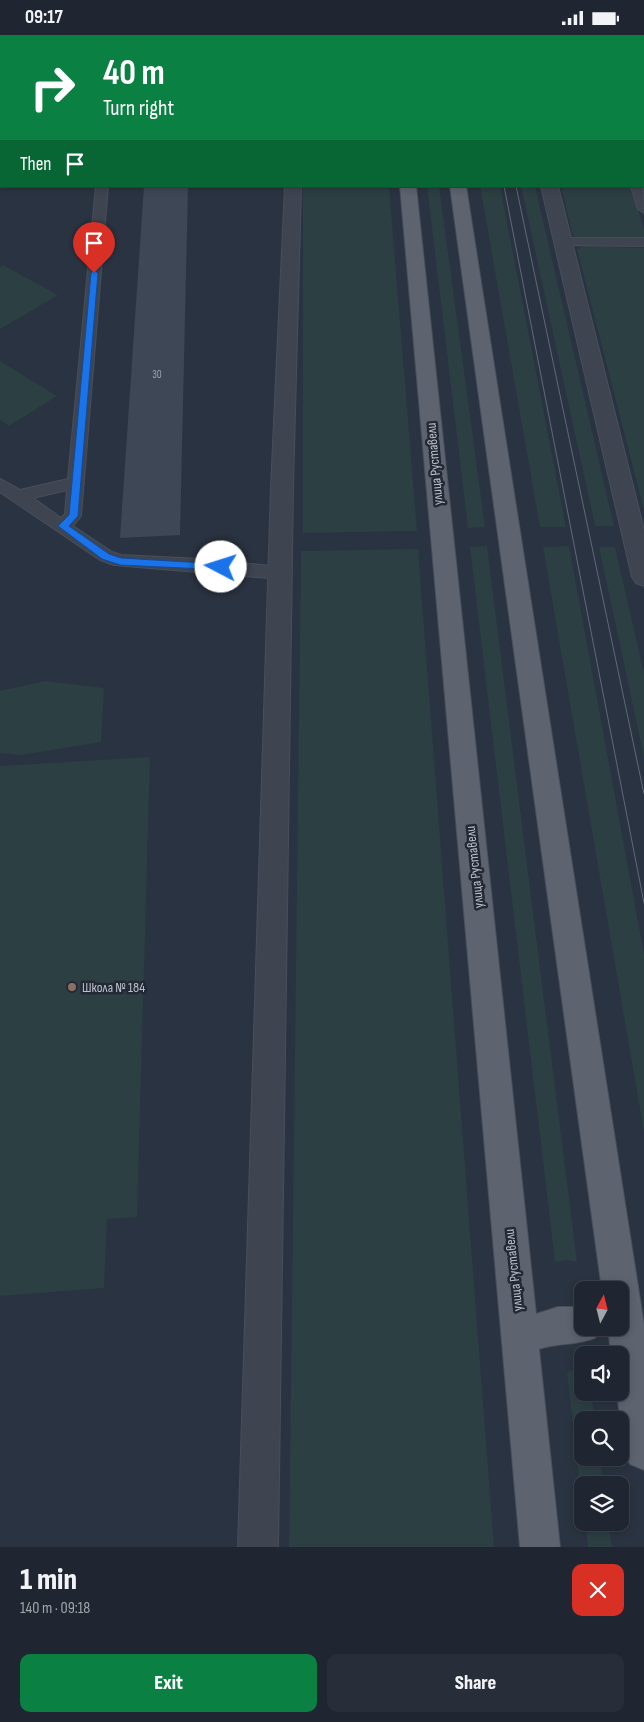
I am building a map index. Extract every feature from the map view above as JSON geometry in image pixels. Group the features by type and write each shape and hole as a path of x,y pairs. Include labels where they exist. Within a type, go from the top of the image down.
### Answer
{"main road":[{"name":"улица Руставели","path":"408,187 540,1547"},
{"path":"458,187 607,1281"},
{"path":"520,1339 544,1327 574,1325"},
{"path":"615,1336 644,1450"}],"street":[{"path":"258,1547 280,573 293,187"},
{"path":"549,187 641,550 644,577"}],"lane":[{"path":"63,526 73,516 102,187"},
{"path":"637,187 644,209"},
{"path":"562,242 644,242"},
{"path":"18,496 76,483"},
{"path":"0,484 106,557 120,561 201,565 280,573"}],"shaded area":[{"path":"303,187 389,187 417,531 303,533"},
{"path":"427,187 439,187 485,527 468,528"},
{"path":"480,187 500,187 566,527 540,527"},
{"path":"521,187 535,187 614,526 595,526"},
{"path":"561,187 631,187 644,229 644,237 638,239 583,238 573,236"},
{"path":"585,246 644,248 644,510 577,249"},
{"path":"3,265 58,295 0,329 0,267"},
{"path":"0,361 57,396 9,426 0,420"},
{"path":"487,546 577,1262 566,1260 555,1262 470,547"},
{"path":"569,546 644,954 644,1132 543,547"},
{"path":"599,547 615,547 644,673 644,757"},
{"path":"418,549 494,1547 289,1547 301,551"},
{"path":"45,681 104,688 101,742 21,755 0,753 0,691"},
{"name":"Школа № 184","path":"150,757 137,1217 107,1219 104,1288 0,1296 0,766"},
{"path":"574,1370 574,1401 592,1401 594,1411 574,1411 574,1433 567,1372"},
{"path":"578,1466 601,1466 602,1476 579,1476"},
{"path":"586,1531 609,1531 612,1547 588,1547"}],"building":[{"path":"144,187 188,187 180,535 120,538"}],"tram line":[{"path":"504,187 644,903"},
{"path":"516,187 644,794"}],"place":[{"name":"Школа № 184","path":"72,987"}],"route":[{"path":"94,273 73,516 63,526 106,557 120,561 221,567"}]}
